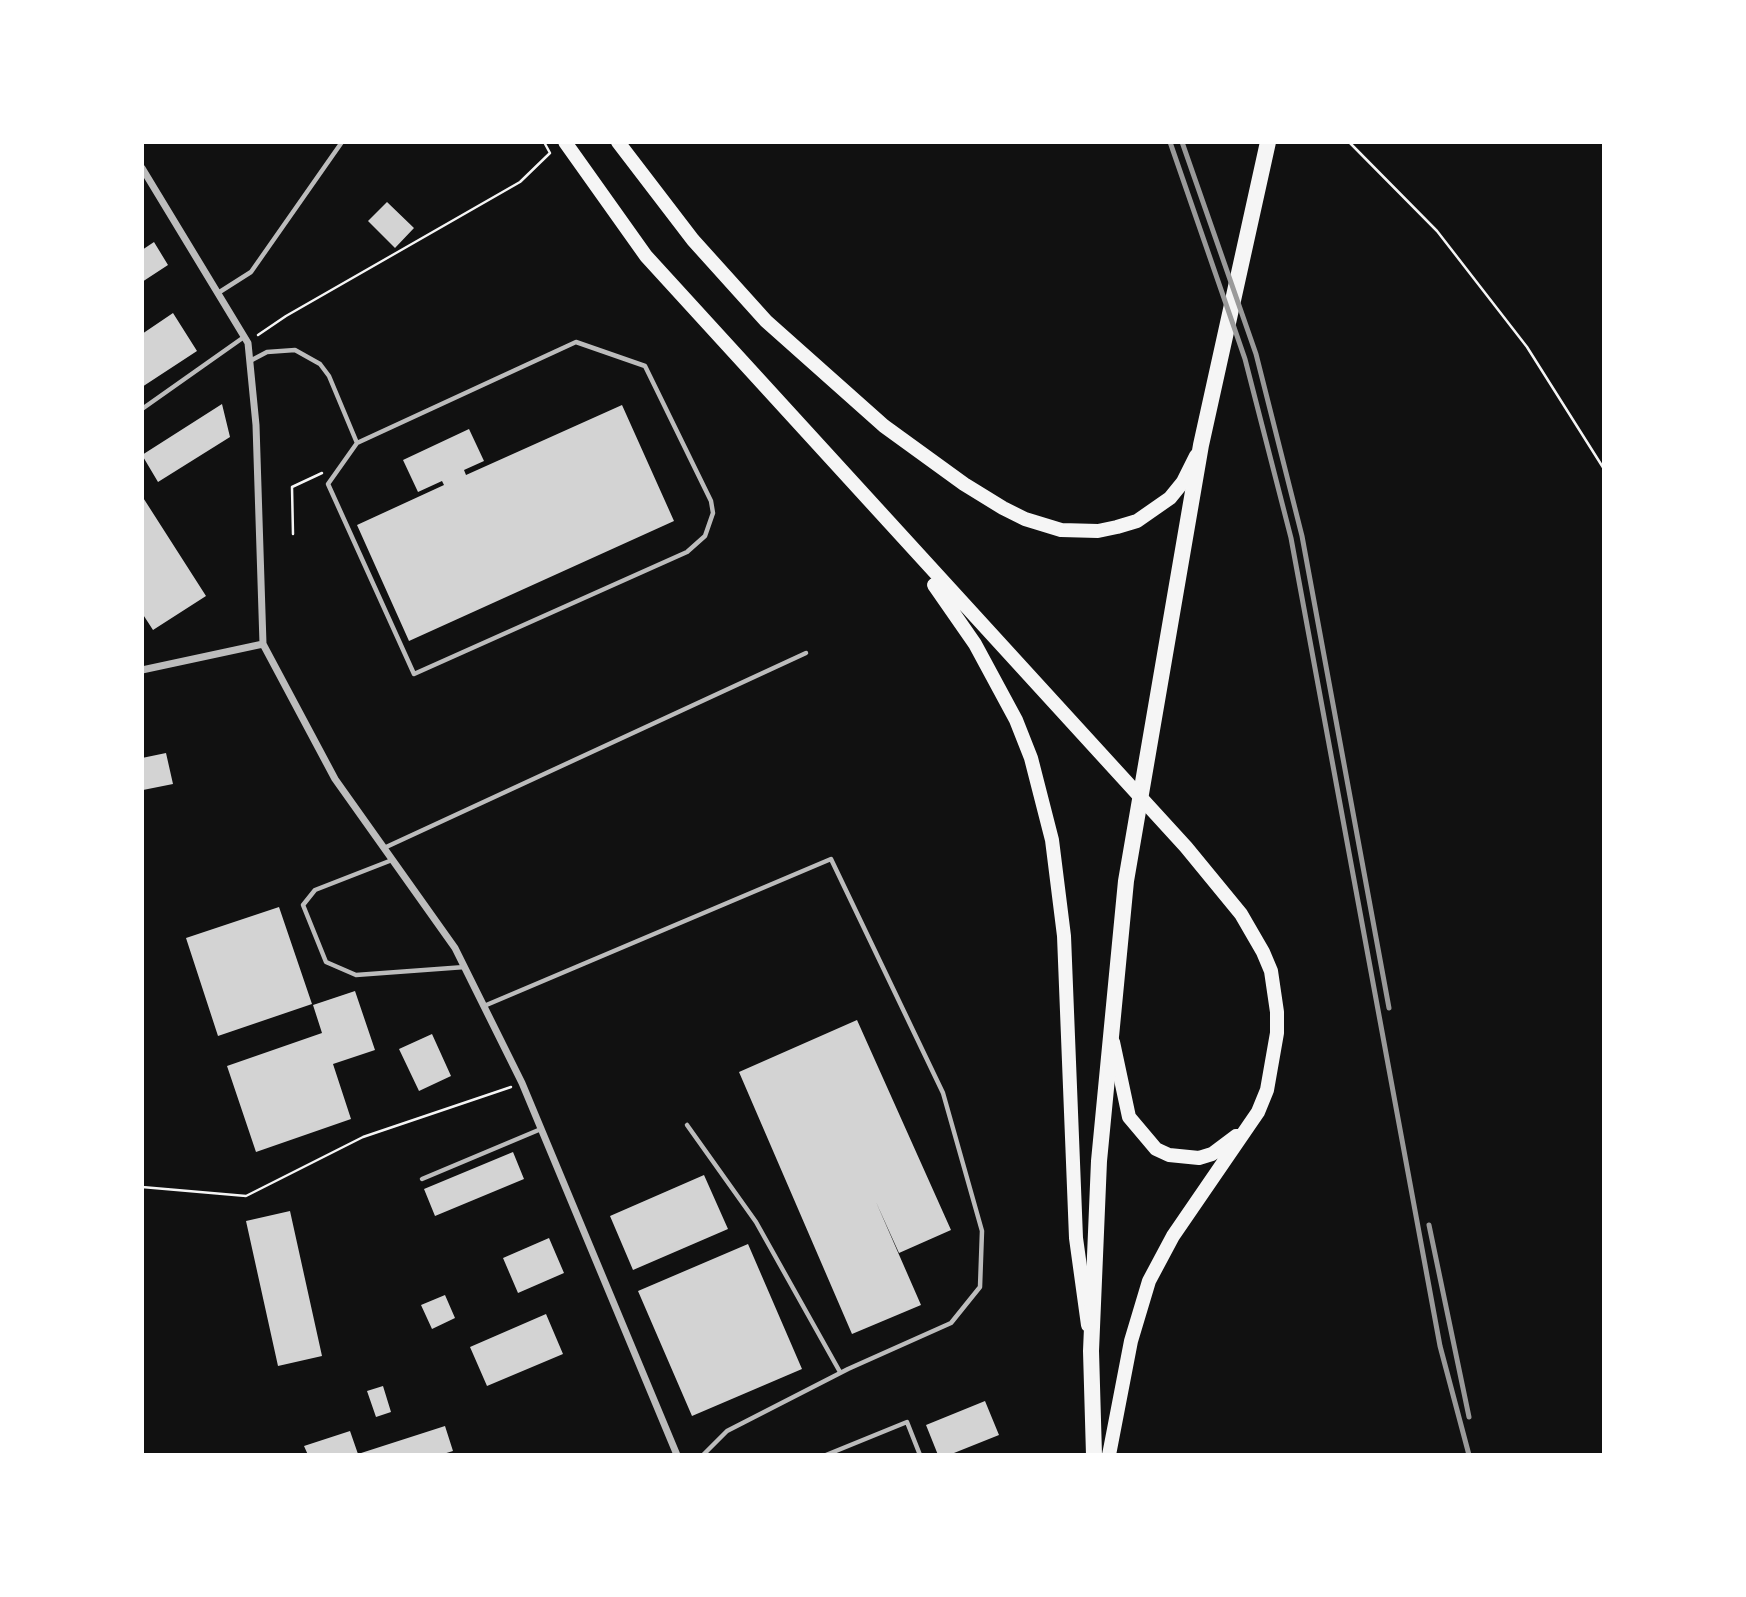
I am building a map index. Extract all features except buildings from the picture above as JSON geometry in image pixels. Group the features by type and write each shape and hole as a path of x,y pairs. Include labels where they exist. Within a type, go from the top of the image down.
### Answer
{"main road":[{"path":"565,142 646,256 1186,847 1241,914 1271,971 1277,1033 1267,1090 1258,1112 1173,1236 1149,1281 1131,1340 1109,1455"},
{"path":"618,142 693,240 766,321 884,426 1003,508 1025,519 1061,530 1098,531 1137,521 1170,498 1183,482 1201,445"},
{"path":"1094,1455 1091,1351 1099,1161 1126,881 1201,445 1268,142"},
{"path":"906,543 996,680 1031,758 1045,808 1060,889 1064,936 1076,1238 1091,1351"},
{"path":"1110,1027 1125,1106 1136,1129 1156,1149 1184,1158 1212,1154 1226,1146 1258,1112"}],"street":[{"path":"142,168 246,340 256,425 263,644 335,779 455,948 465,967 522,1083 677,1455"},
{"path":"142,670 263,644"}],"lane":[{"path":"218,293 251,272 342,142"},
{"path":"142,409 246,340"},
{"path":"576,342 645,366 711,501 713,513 705,536 687,552 414,674 328,484 356,443 576,342"},
{"path":"249,361 283,349 306,354 320,364 340,398 356,443"},
{"path":"384,848 806,653"},
{"path":"484,1006 831,859 943,1093 982,1231 980,1287 951,1323 841,1372 727,1431 703,1455"},
{"path":"393,860 315,890 303,905 326,962 356,975 465,967"},
{"path":"687,1125 756,1222 841,1372"},
{"path":"422,1178 541,1129"},
{"path":"826,1455 907,1422 920,1455"}],"path":[{"path":"246,340 520,182 550,153 544,142"},
{"path":"1349,142 1437,231 1470,273 1527,347 1604,469"},
{"path":"292,534 292,487 341,465"},
{"path":"142,1187 246,1196 363,1137 522,1083"}],"railway":[{"path":"1170,142 1245,359 1291,538 1440,1346 1469,1455"},
{"path":"1182,142 1256,354 1302,536 1389,1008"},
{"path":"1429,1225 1469,1417"}]}
